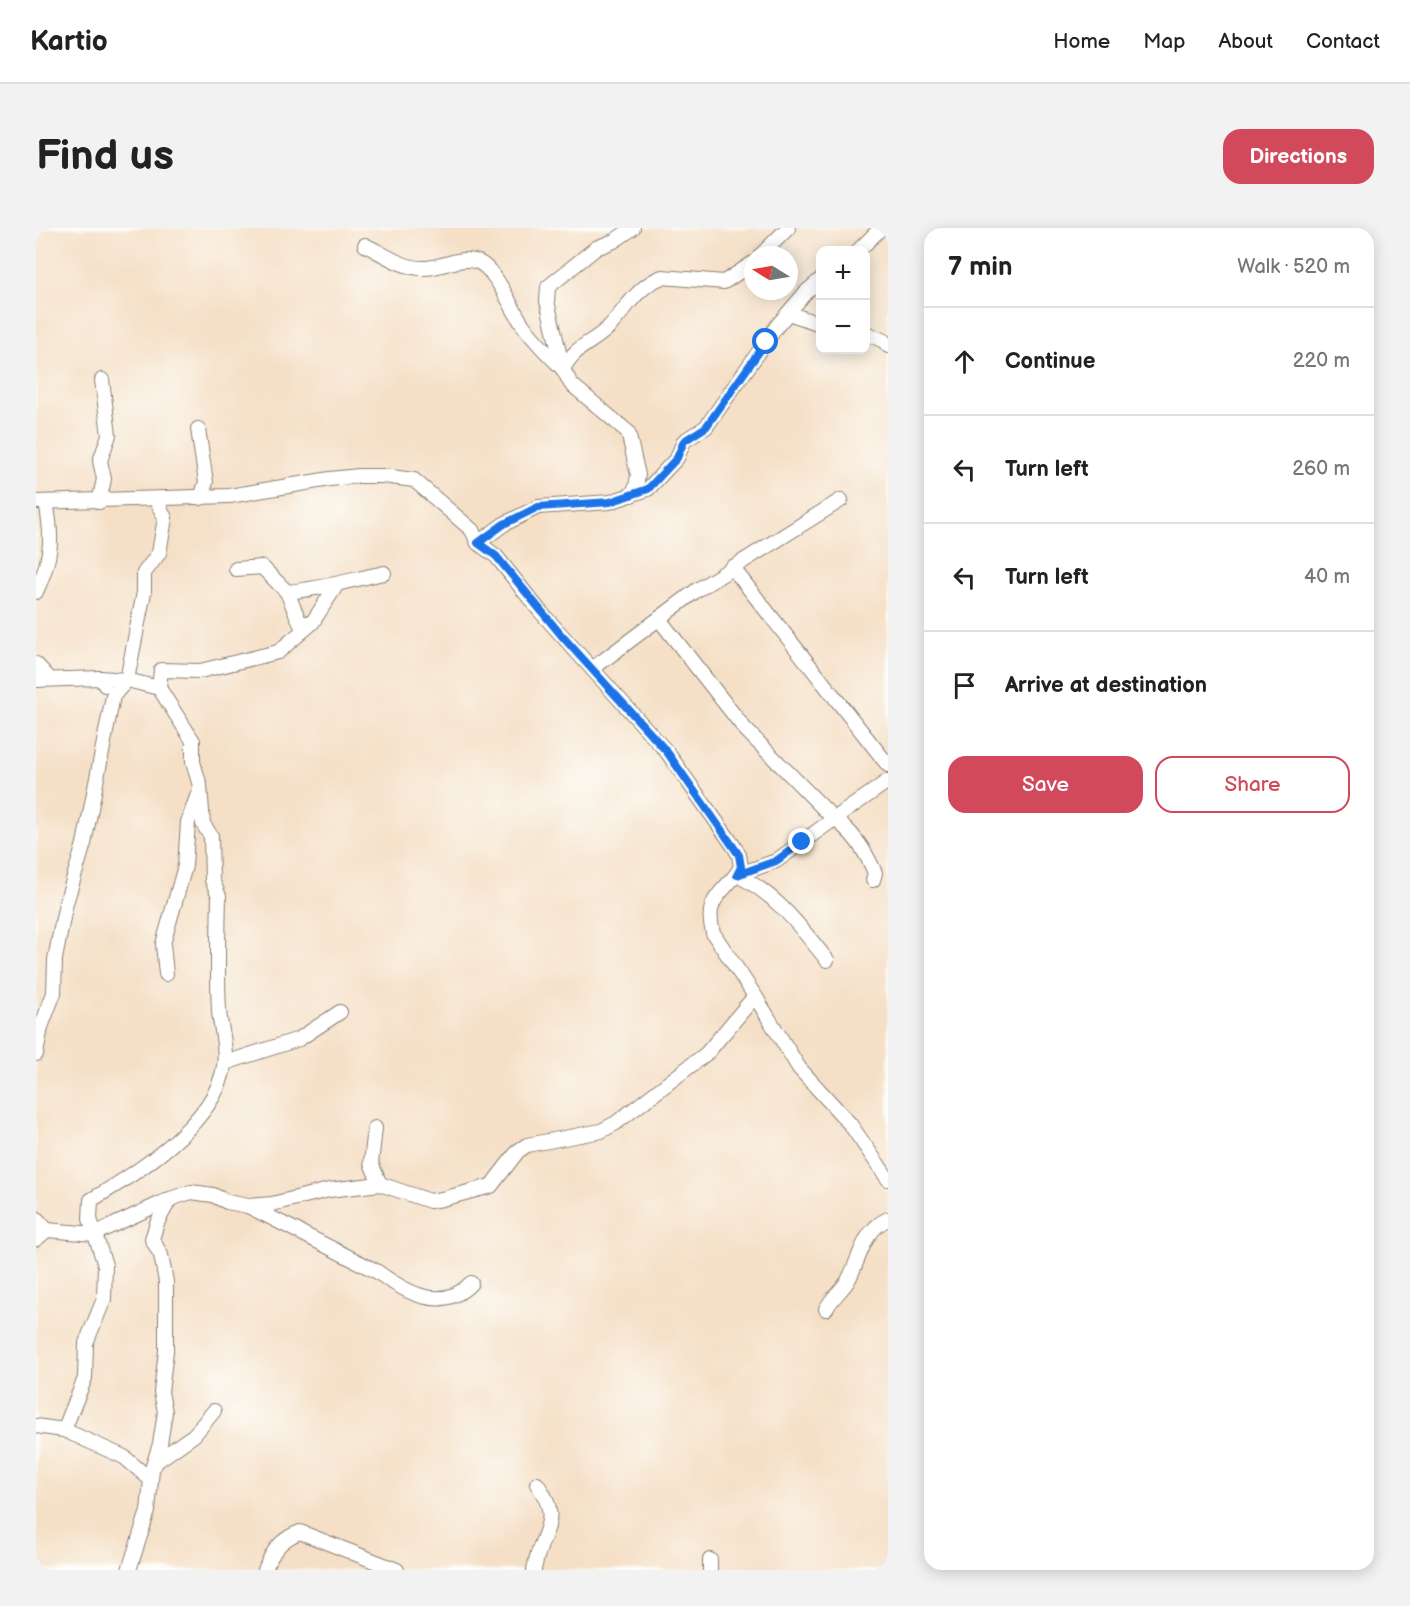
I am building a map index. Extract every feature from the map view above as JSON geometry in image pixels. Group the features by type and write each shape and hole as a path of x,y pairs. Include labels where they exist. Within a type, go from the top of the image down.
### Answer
{"street":[{"path":"563,369 547,301 548,287 596,248 614,241 633,228"},
{"path":"770,246 788,228"},
{"path":"863,246 881,228"},
{"path":"365,245 407,266 416,268 437,267 462,260 481,263 492,273 524,326 563,369 571,384 628,432 638,475 636,487 631,495"},
{"path":"563,369 576,349 607,329 644,286 662,277 724,282 744,269"},
{"path":"478,543 504,524 538,507 594,505 648,489 677,458 684,441 706,427 788,313 816,284"},
{"path":"788,313 816,323"},
{"path":"870,335 884,341 888,346"},
{"path":"99,502 104,479 100,461 109,435 102,380"},
{"path":"198,429 206,482 201,498"},
{"path":"36,592 47,568 52,534 41,502 201,498 252,493 330,479 398,477 414,480 472,530 478,543 496,556 592,669 667,752 739,855 741,867 737,875 712,901 710,921 713,933 799,1068 850,1124 888,1179"},
{"path":"36,1054 41,1027 54,993 55,959 66,903 84,844 113,696 127,680 144,592 144,573 159,553 165,518 156,500"},
{"path":"592,669 732,567 841,500"},
{"path":"236,569 262,567 287,592 303,628"},
{"path":"732,567 888,765"},
{"path":"287,592 336,586 384,573"},
{"path":"64,1430 85,1378 86,1343 104,1299 105,1265 90,1220 91,1200 131,1177 191,1124 214,1093 225,1063 226,1050 219,1013 219,896 212,880 211,836 203,824 200,786 193,762 193,741 159,688 161,670 200,671 278,652 303,628 336,586"},
{"path":"659,619 745,729 834,819 845,826 863,849 875,873 873,880"},
{"path":"36,664 42,679 127,680 159,688"},
{"path":"100,678 113,696"},
{"path":"737,875 776,861 888,781"},
{"path":"166,974 163,944 185,866 188,822 200,786"},
{"path":"737,875 763,888 797,921 827,960"},
{"path":"36,1218 41,1234 94,1234 170,1199 191,1192 213,1195 227,1202 249,1206 272,1204 329,1190 380,1184 424,1197 430,1201 491,1186 518,1151 527,1145 601,1131 616,1123 706,1053 755,996"},
{"path":"225,1063 298,1039 340,1012"},
{"path":"375,1128 371,1163 380,1184"},
{"path":"129,1570 148,1511 152,1474 165,1412 160,1392 166,1351 166,1282 161,1255 152,1239 157,1223 170,1199"},
{"path":"249,1206 376,1271 395,1285 429,1298 444,1300 458,1295 471,1283"},
{"path":"826,1309 847,1282 860,1248 878,1225 888,1219"},
{"path":"152,1474 157,1461 194,1435 214,1411"},
{"path":"36,1426 64,1430 124,1457 152,1474"},
{"path":"534,1570 551,1514 549,1501 537,1484"},
{"path":"265,1570 278,1545 287,1537 300,1532 397,1570"}],"route":[{"path":"766,342 706,427 696,431 684,441 677,458 648,489 594,505 538,507 504,524 478,543 496,556 539,610 667,752 739,855 741,867 737,875 776,861 802,842"}]}
